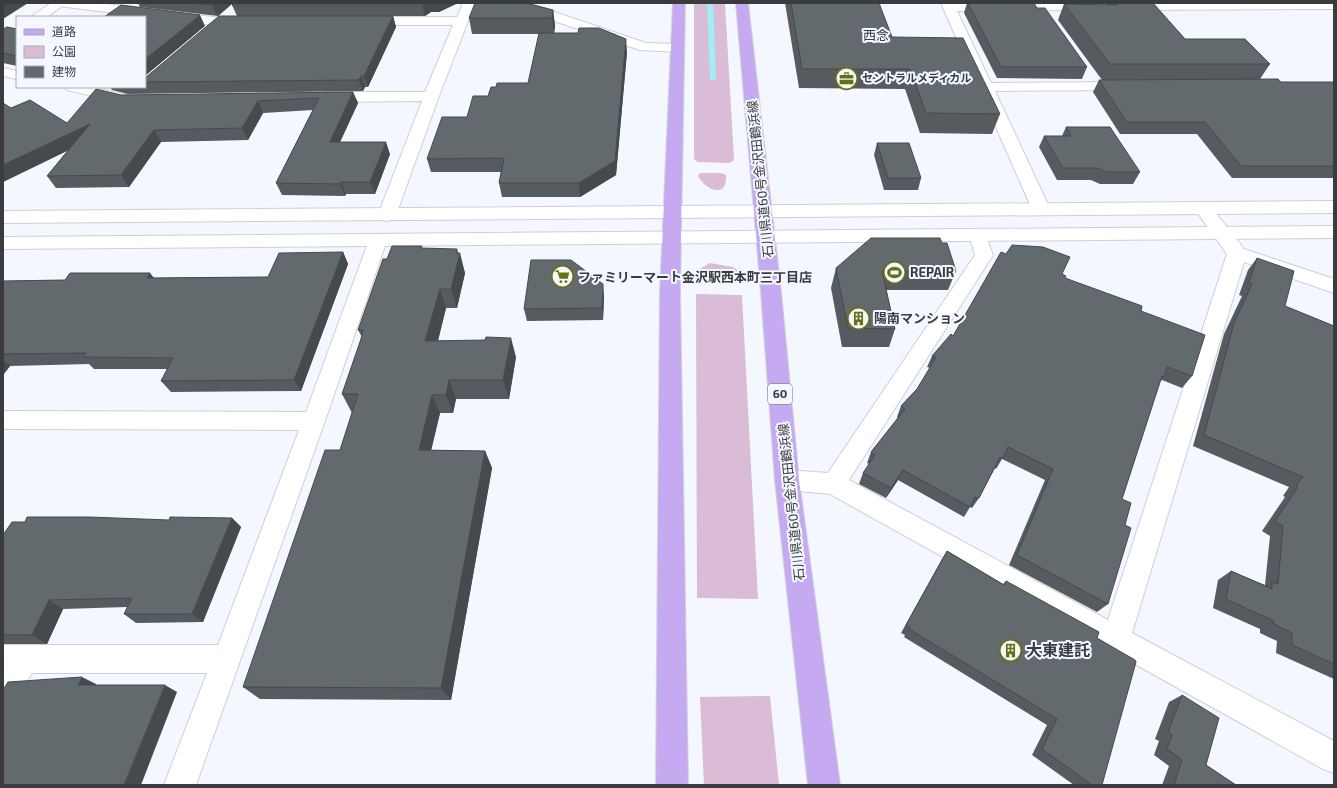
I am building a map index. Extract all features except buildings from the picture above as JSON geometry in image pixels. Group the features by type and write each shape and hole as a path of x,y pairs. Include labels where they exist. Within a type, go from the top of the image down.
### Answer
{"main road":[{"path":"672,785 670,292 674,211 679,3"},
{"name":"石川県道60号金沢田鶴浜線","path":"742,3 766,237 787,480 824,785"}],"street":[{"path":"40,16 60,3"},
{"path":"66,3 220,22 259,22"},
{"path":"387,215 431,96 469,3"},
{"path":"515,3 645,47 678,48"},
{"path":"1041,209 948,5 1334,5"},
{"path":"1039,6 1048,19"},
{"path":"209,32 238,8"},
{"path":"353,21 462,21"},
{"path":"3,72 16,75"},
{"path":"1087,74 1096,86"},
{"path":"986,87 1143,86"},
{"path":"78,88 133,98"},
{"path":"312,97 431,96"},
{"path":"3,217 1334,207"},
{"path":"1204,208 1237,253 1334,286"},
{"path":"138,242 154,216"},
{"path":"3,243 1334,232"},
{"path":"834,484 984,255 978,235"},
{"path":"180,785 314,422 378,240"},
{"path":"1116,639 1237,253"},
{"path":"3,420 314,422"},
{"path":"787,480 834,484 1334,758"},
{"path":"3,695 14,659 226,659"}],"green space":[{"path":"694,3 725,3 734,160 730,163 698,162 694,159"},
{"path":"701,173 721,173 726,175 724,187 720,190 716,190 708,187 699,178 698,175"},
{"path":"710,263 733,267 741,273 741,283 698,282 698,270"},
{"path":"696,294 742,295 758,599 697,598"},
{"path":"770,696 779,785 704,785 700,697"}],"waterway":[{"path":"710,3 713,79"}],"place":[{"name":"セントラルメディカル","path":"847,78"},
{"name":"REPAIR","path":"894,272"},
{"name":"ファミリーマート金沢駅西本町三丁目店","path":"563,277"},
{"name":"陽南マンション","path":"858,318"},
{"name":"大東建託","path":"1011,650"}],"district":[{"name":"西念","path":"876,35"}]}
